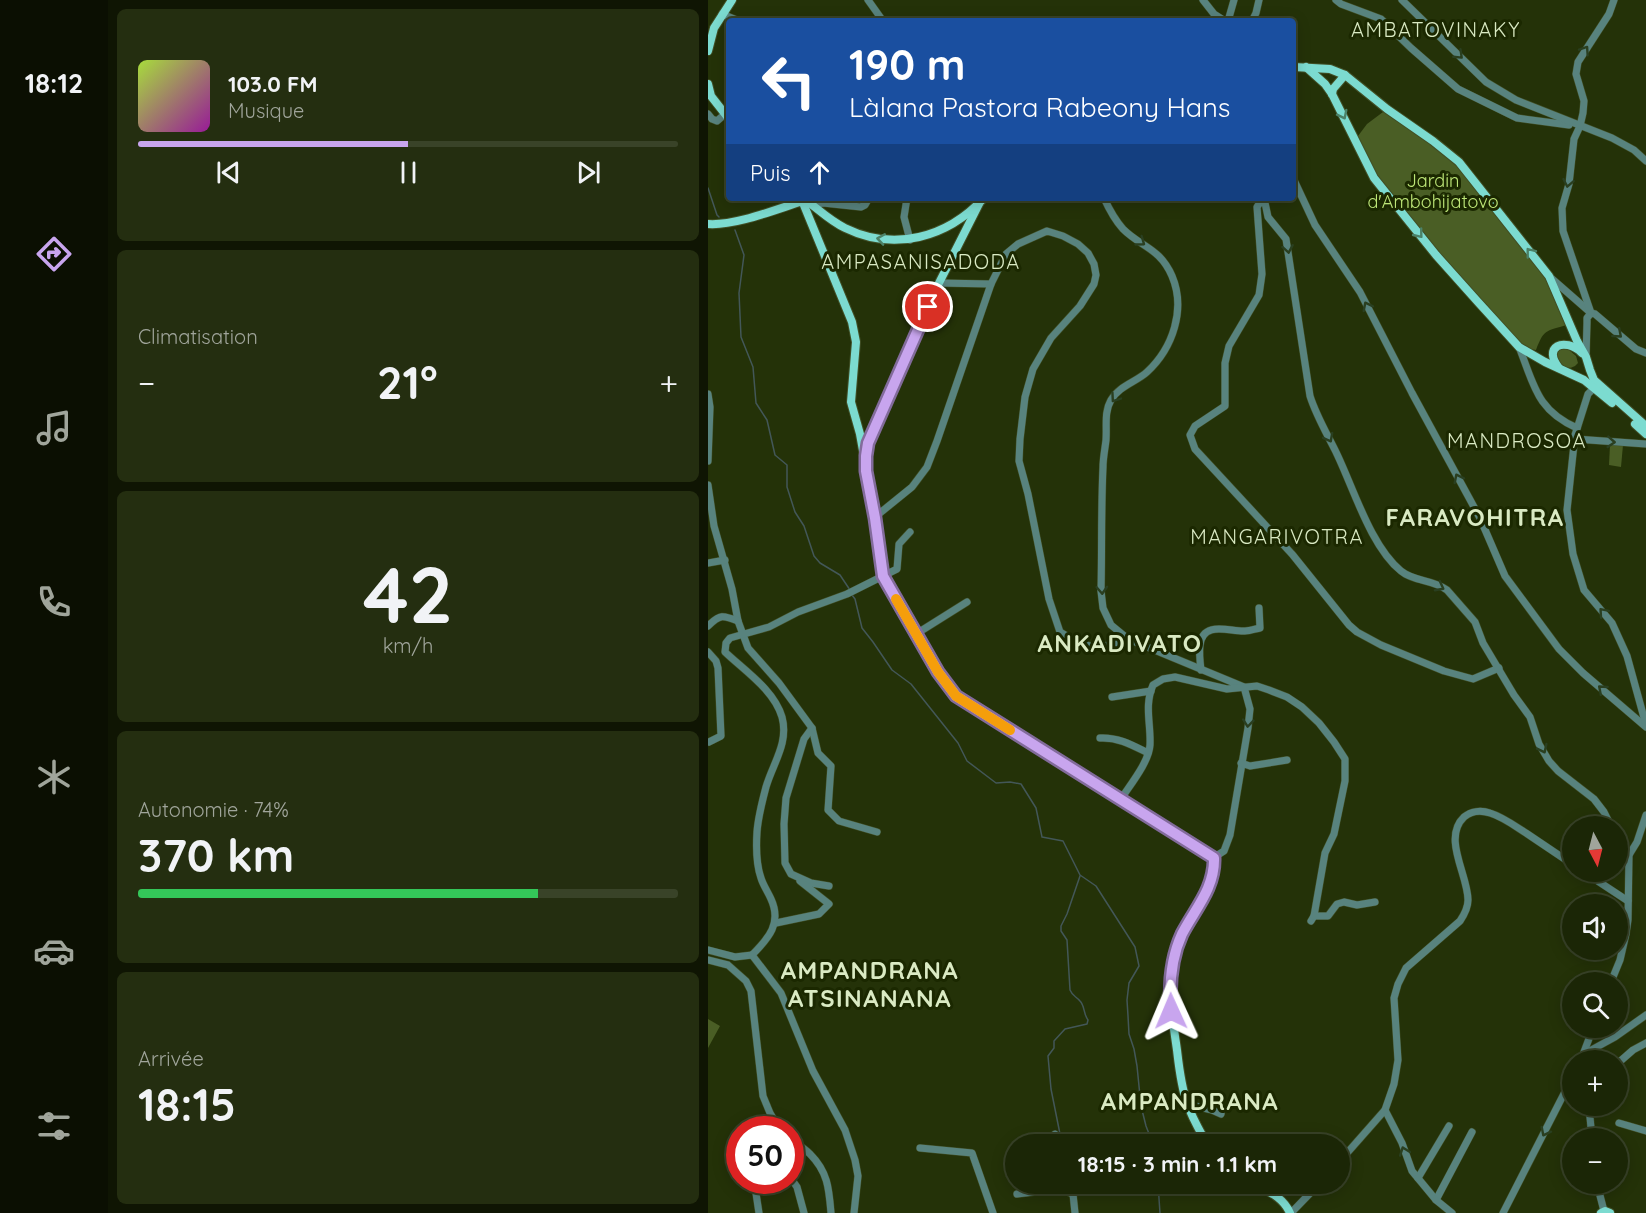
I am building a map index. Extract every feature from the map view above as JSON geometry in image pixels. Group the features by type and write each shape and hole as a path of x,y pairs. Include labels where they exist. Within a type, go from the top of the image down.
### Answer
{"main road":[{"path":"708,51 714,28 732,0"},
{"path":"1296,66 1330,69 1345,75 1459,162 1549,276 1586,357 1594,384 1646,434"},
{"path":"1305,67 1325,84 1332,94 1374,178 1436,255 1519,347 1543,361 1594,384 1646,426"},
{"path":"1325,84 1333,79 1335,71"},
{"path":"1332,94 1333,89 1345,75"},
{"path":"708,84 711,96 726,116"},
{"path":"777,207 784,201"},
{"path":"764,213 795,201"},
{"path":"708,224 716,225 742,220 796,201"},
{"path":"803,201 810,208 842,227 858,234 891,241 910,240 936,233 981,201"},
{"path":"866,471 866,450 872,433 939,283 981,201"},
{"path":"810,208 852,322 856,342 850,415 866,471 883,576 938,672 956,696 1214,858 1212,879 1208,890 1177,946 1169,991 1187,1104 1202,1134"},
{"path":"957,220 963,222 966,227"},
{"path":"1560,369 1554,358 1557,345 1574,346 1586,357"},
{"path":"1636,419 1646,419"},
{"path":"857,434 872,433"},
{"path":"1272,1194 1286,1204 1290,1213"}],"street":[{"path":"868,0 881,18"},
{"path":"1203,0 1214,14 1221,18"},
{"path":"1227,18 1233,0"},
{"path":"1254,18 1259,0"},
{"path":"1336,0 1381,19 1458,89 1517,118 1580,126"},
{"path":"1402,0 1486,82 1516,100 1619,142 1646,160"},
{"path":"1591,314 1563,231 1562,208 1569,184 1575,139 1584,113 1584,101 1576,74 1578,62 1609,14 1614,0"},
{"path":"722,14 732,18"},
{"path":"708,114 717,121 726,117"},
{"path":"1296,184 1315,225 1360,292 1480,518 1505,576 1559,649 1583,673 1646,726"},
{"path":"810,208 823,202 861,207 867,201"},
{"path":"907,201 904,217 910,240"},
{"path":"1105,201 1110,212 1124,229 1158,254 1171,275 1178,306 1174,330 1166,350 1147,372 1118,391 1111,399 1106,416 1106,440 1102,466 1101,591 1103,608 1112,625 1128,639 1244,687"},
{"path":"1261,201 1257,207 1262,274 1259,295 1229,346 1225,363 1226,406 1195,426 1190,435 1195,449 1292,554 1357,633 1444,671 1473,679 1499,668"},
{"path":"1264,201 1268,217 1286,239 1310,396 1379,547 1406,575 1442,586 1475,622 1483,643 1530,717 1539,744 1549,760 1558,771 1594,799 1606,816"},
{"path":"875,518 917,481 927,467 992,284 1006,254 1018,244 1039,233 1047,231 1063,236 1078,244 1088,253 1094,264 1096,275 1094,284 1080,306 1051,338 1033,369 1025,397 1019,461 1049,599 1060,632 1091,646 1108,647 1128,639"},
{"path":"1549,276 1591,314 1595,314 1636,349 1646,353"},
{"path":"939,283 992,284"},
{"path":"1586,357 1587,318 1591,314"},
{"path":"1519,347 1538,396 1553,416 1577,428"},
{"path":"1594,384 1588,394 1575,440 1567,510 1573,554 1584,590 1612,623 1617,634 1626,656 1646,726"},
{"path":"708,394 710,406 708,461"},
{"path":"1575,440 1646,444"},
{"path":"708,485 714,526 725,560 738,621 748,648 779,683 812,728 818,753 831,766 828,810 839,821 877,832"},
{"path":"708,520 714,526"},
{"path":"708,950 735,957 752,955 766,941 776,923 772,902 761,879 757,861 757,832 766,786 783,744 781,713 773,696 725,652 726,643 730,638 769,627 798,612 847,594 897,569 899,544 910,532"},
{"path":"708,563 725,560"},
{"path":"916,634 967,602"},
{"path":"1201,670 1200,646 1208,631 1223,628 1245,631 1260,627 1259,608"},
{"path":"708,626 716,618 724,616 738,621"},
{"path":"708,652 716,661 718,668 721,736 708,742"},
{"path":"1121,799 1148,753 1150,747 1147,701 1153,685 1162,679 1175,677 1227,689 1257,686 1287,697 1319,723 1345,759 1345,781 1334,834 1325,853 1312,919 1328,916 1336,904 1344,902 1357,905 1376,902"},
{"path":"1214,858 1224,851 1230,835 1250,709 1244,687"},
{"path":"1112,697 1151,691"},
{"path":"776,923 819,914 830,904 791,874 785,863 786,798 804,739 812,728"},
{"path":"1100,738 1111,737 1148,753"},
{"path":"1241,763 1250,766 1287,760"},
{"path":"1350,1150 1385,1110 1394,1084 1398,1060 1394,998 1398,984 1406,968 1460,921 1466,911 1468,900 1455,835 1461,819 1474,812 1490,813 1513,825 1562,857"},
{"path":"1628,901 1629,855 1637,842 1646,815"},
{"path":"791,874 811,883 829,886"},
{"path":"1599,882 1617,894"},
{"path":"752,955 781,993 813,1071 845,1130 858,1176 854,1213"},
{"path":"708,960 728,965 746,981 751,991 763,1096 772,1116"},
{"path":"1595,1050 1646,1015"},
{"path":"1628,1054 1646,1043"},
{"path":"1503,1213 1562,1099"},
{"path":"1187,1104 1221,1114"},
{"path":"1385,1110 1402,1143 1412,1171 1436,1200 1452,1213"},
{"path":"1618,1123 1646,1131"},
{"path":"1418,1178 1449,1126"},
{"path":"1436,1200 1473,1132"},
{"path":"920,1148 972,1153 993,1213"},
{"path":"804,1149 820,1166 828,1181 831,1213"},
{"path":"756,1194 759,1213"},
{"path":"799,1194 804,1213"},
{"path":"1073,1194 1075,1213"},
{"path":"1290,1213 1309,1194"},
{"path":"1600,1194 1605,1212"}],"green space":[{"name":"Jardin d'Ambohijatovo","path":"1387,109 1459,162 1549,276 1567,325 1554,328 1544,334 1536,350 1519,347 1377,181 1355,140 1367,124"},
{"path":"1563,348 1576,356 1578,363 1575,366 1566,368 1556,358 1557,351"},
{"path":"1610,445 1623,445 1621,467 1609,465"},
{"path":"708,1019 720,1026 708,1048"}],"waterway":[{"path":"708,188 719,217"},
{"path":"735,230 744,255 739,293 741,337 753,367 756,403 767,420 775,455 787,465 787,487 814,556 820,563 840,575 850,590"},
{"path":"852,595 862,628 892,670 911,684 958,743 967,761 996,783 1021,784 1036,808 1042,837 1063,841 1080,875 1096,886 1135,947 1139,966 1129,983 1127,1000 1129,1034 1137,1066 1141,1106 1149,1134"},
{"path":"1060,1134 1051,1089 1048,1056 1054,1048 1054,1041 1065,1029 1087,1024 1088,1020 1082,1003 1070,990 1067,940 1061,931 1080,876"},
{"path":"1159,1194 1160,1213"}],"slow traffic":[{"path":"896,599 938,672 956,696 1010,730"}],"district":[{"name":"AMBATOVINAKY","path":"1436,29"},
{"name":"AMPASANISADODA","path":"921,261"},
{"name":"MANDROSOA","path":"1517,440"},
{"name":"FARAVOHITRA","path":"1475,517"},
{"name":"MANGARIVOTRA","path":"1277,536"},
{"name":"ANKADIVATO","path":"1120,643"},
{"name":"AMPANDRANA ATSINANANA","path":"870,984"},
{"name":"AMPANDRANA","path":"1190,1101"}],"route":[{"path":"928,307 866,450 866,471 883,576 938,672 956,696 1214,858 1214,869 1208,890 1177,946 1169,991 1171,1011"}]}
